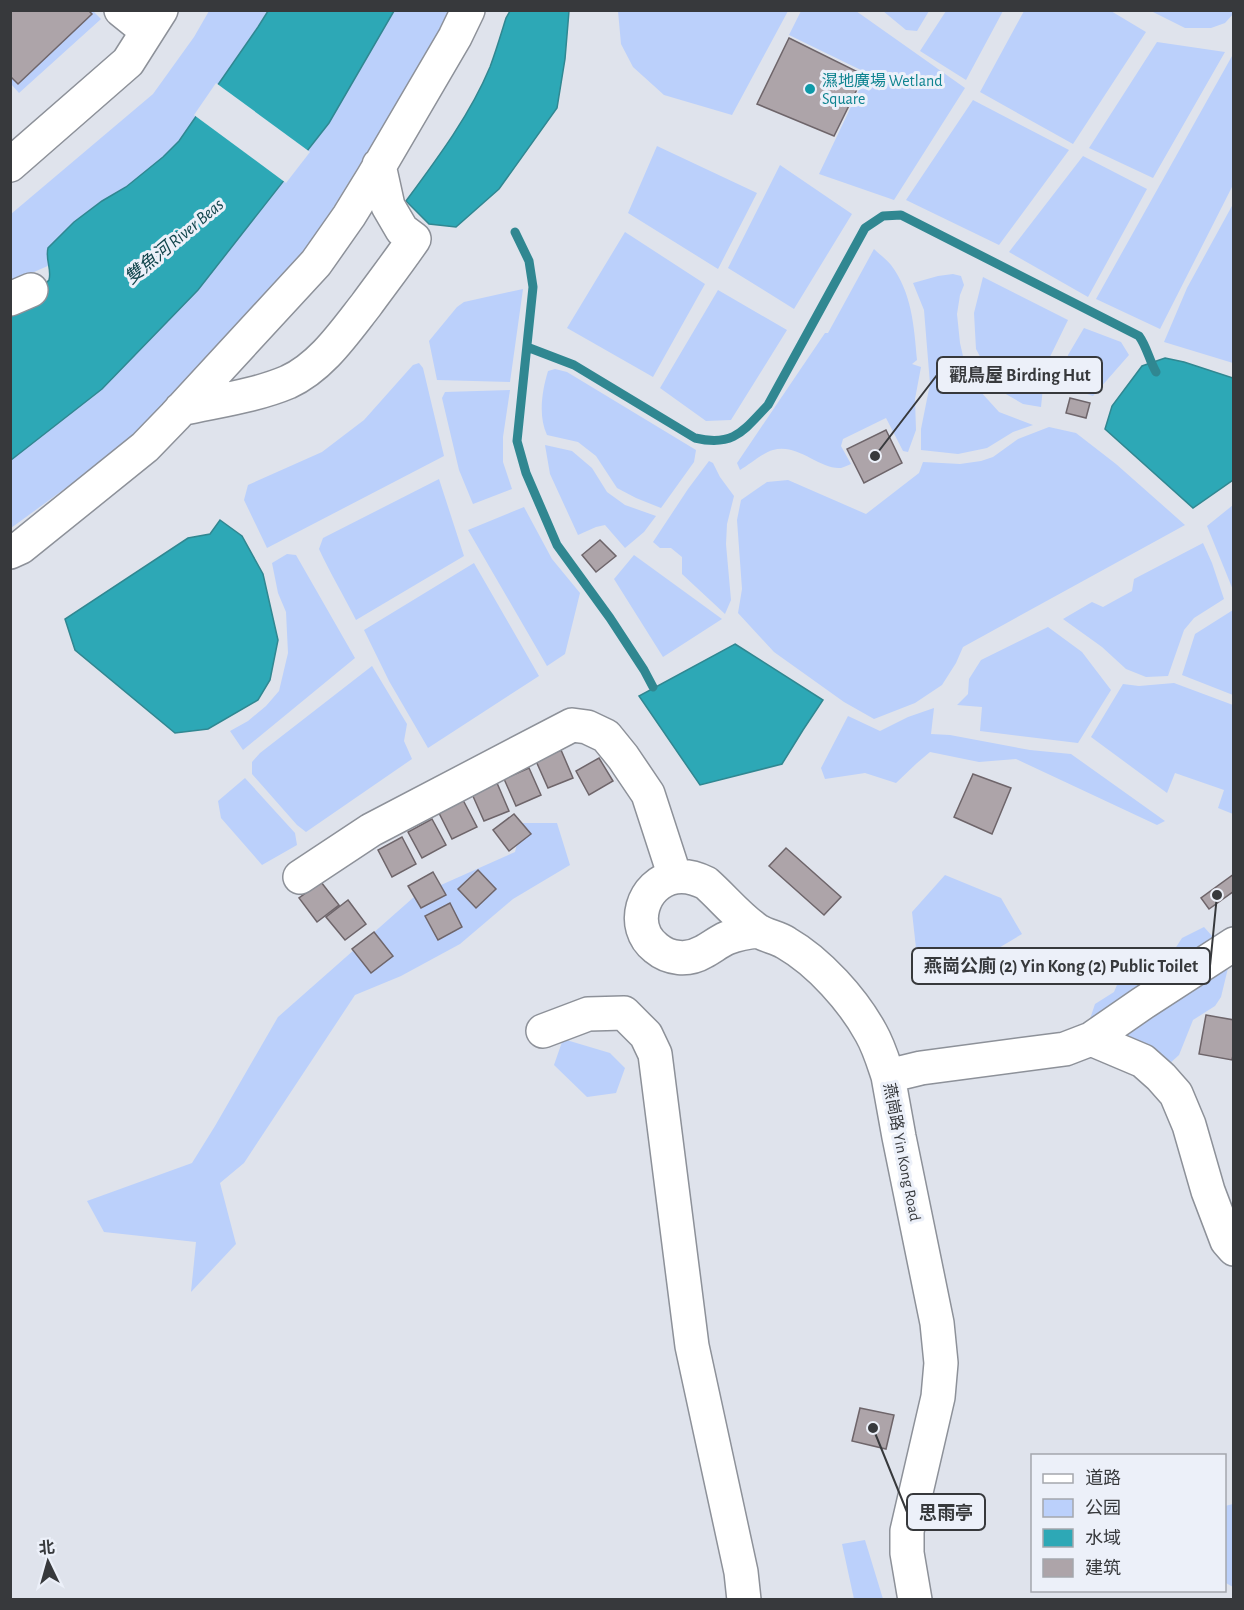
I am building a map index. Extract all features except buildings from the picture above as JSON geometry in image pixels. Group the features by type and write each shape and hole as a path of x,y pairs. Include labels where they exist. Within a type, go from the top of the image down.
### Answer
{"street":[{"path":"10,165 128,62 154,21 121,10"},
{"path":"10,552 21,547 145,447 316,263 349,216 455,37 468,10"},
{"path":"181,410 289,381 311,368 341,338 414,239 402,230 388,206 379,165"},
{"path":"300,878 371,830 573,725 587,727 606,736 623,756 648,794 675,877"},
{"path":"758,931 743,932 728,937 712,945 703,953 680,958 657,950 649,942 641,921 642,909 646,897 663,881 686,876 706,883 758,931 785,942 807,957 827,976 851,1003 870,1032 888,1076"},
{"name":"燕崗路 Yin Kong Road","path":"915,1599 907,1553 907,1531 938,1397 941,1363 938,1323 888,1076 921,1068 1065,1049 1091,1039 1233,944"},
{"path":"543,1031 588,1014 624,1013 646,1035 655,1054 692,1346 741,1572 744,1599"},
{"path":"1091,1039 1143,1061 1176,1094 1189,1125 1208,1191 1227,1241 1233,1249"}],"green space":[{"path":"618,10 788,11 732,115 664,95 633,67 621,44"},
{"path":"1154,10 1233,10 1234,13 1225,23 1211,28 1185,28 1153,12"},
{"path":"11,11 93,11 101,19 19,93 11,84"},
{"path":"209,11 268,11 179,141 126,187 74,222 48,248 47,257 50,265 11,282 11,214 153,94 194,37"},
{"path":"394,11 452,11 301,260 141,433 11,528 10,460 102,389 329,123"},
{"path":"801,11 856,11 965,88 894,200 819,174 867,73 789,35"},
{"path":"883,11 929,11 917,31 906,30"},
{"path":"946,11 1003,11 966,80 920,51"},
{"path":"1024,11 1111,11 1146,32 1073,144 980,92"},
{"path":"1157,42 1225,52 1153,178 1089,148"},
{"path":"1234,56 1233,185 1160,329 1096,299"},
{"path":"973,100 1069,150 999,245 906,200"},
{"path":"657,146 757,193 718,269 628,213"},
{"path":"1083,156 1147,189 1088,297 1009,252"},
{"path":"780,165 852,214 794,309 728,268"},
{"path":"1233,204 1233,363 1164,342 1187,288"},
{"path":"625,232 705,284 653,377 567,328"},
{"path":"874,249 891,265 904,287 915,335 917,360 912,364 921,367 915,399 916,430 908,452 903,451 886,418 843,439 841,446 851,464 844,467 833,468 800,453 782,449 765,453 740,470 737,463 825,333 828,333"},
{"path":"953,274 961,276 964,285 957,314 965,365 980,391 999,412 1033,425 1013,432 987,448 958,454 921,450 921,429 930,384 924,310 913,283"},
{"path":"983,277 1068,320 1045,367 1041,407 1023,404 997,389 976,349 974,313"},
{"path":"523,289 510,382 437,380 429,341 457,307 464,302"},
{"path":"718,290 787,330 731,420 706,421 660,388"},
{"path":"1084,328 1121,342 1129,355 1093,396 1064,386 1068,355"},
{"path":"419,363 423,368 444,456 267,548 244,500 248,485 322,452 364,420 413,365"},
{"path":"555,369 567,372 696,450 694,462 661,508 617,488 596,456 578,442 547,435 542,412 543,395 548,371"},
{"path":"510,390 503,437 503,462 512,489 473,504 459,470 442,398 445,392"},
{"path":"1049,427 1076,433 1116,464 1185,525 963,647 942,685 915,703 874,719 844,702 774,652 738,613 742,589 737,520 741,500 767,482 788,480 866,514 919,473 923,462 960,464 981,461 993,457 1018,439"},
{"path":"545,445 572,451 592,468 607,492 625,505 656,516 644,532 625,548 605,525 578,535 550,474"},
{"path":"709,461 713,463 734,496 727,524 726,544 731,600 725,614 682,574 682,557 671,548 660,548 653,542"},
{"path":"439,479 464,556 356,620 319,549 323,538"},
{"path":"1233,505 1233,590 1207,526"},
{"path":"524,507 552,559 580,593 565,654 547,666 468,530"},
{"path":"1203,543 1224,599 1194,618 1184,630 1168,676 1146,677 1126,669 1102,647 1063,619 1092,602 1103,607 1132,591 1134,579"},
{"path":"287,554 296,555 355,658 243,750 230,731 248,721 279,691 288,653 286,612 278,593 272,563"},
{"path":"634,555 722,619 663,657 614,579"},
{"path":"474,563 539,676 428,748 389,681 364,630"},
{"path":"1233,610 1233,695 1182,675 1195,634"},
{"path":"1048,627 1082,652 1111,690 1078,743 980,731 982,707 957,705 968,694 969,679 981,660"},
{"path":"372,666 407,724 404,741 412,759 306,832 297,825 252,774 252,762 260,753"},
{"path":"1174,683 1233,705 1233,814 1218,808 1224,790 1175,773 1167,793 1091,737 1123,684 1139,686"},
{"path":"934,708 931,734 950,735 1030,750 1071,754 1165,821 1157,825 1016,759 979,762 930,752 896,783 865,773 825,779 821,768 848,716 880,731 908,717"},
{"path":"245,778 295,833 297,845 262,865 221,818 218,801"},
{"path":"522,823 557,823 570,865 513,899 460,944 401,976 355,995 244,1163 220,1183 236,1244 191,1292 196,1242 104,1232 87,1201 192,1163 278,1017 414,897 515,852"},
{"path":"945,875 1001,898 1022,934 970,965 917,957 912,912"},
{"path":"1204,927 1221,946 1229,964 1221,997 1215,1006 1193,1020 1179,1055 1167,1066 1085,1034 1095,1004 1114,992 1122,973 1138,967 1152,976 1162,995 1167,961 1182,938"},
{"path":"563,1039 610,1053 625,1068 616,1093 587,1097 554,1065"},
{"path":"1234,1504 1233,1587 1226,1583 1226,1506"},
{"path":"865,1540 883,1599 854,1599 842,1544"}],"water":[{"name":"雙魚河 River Beas","path":"268,11 394,11 329,123 198,290 102,389 11,460 11,317 49,280 48,248 74,222 126,187 179,141"},
{"path":"510,11 569,11 565,59 557,108 499,189 456,227 429,224 406,201 441,153 473,102 490,67"},
{"path":"1165,358 1233,378 1233,480 1193,508 1105,429 1112,406 1142,366"},
{"path":"220,520 242,536 263,574 278,640 270,680 258,700 208,729 175,733 75,650 65,619 188,538 210,534"},
{"path":"735,644 823,700 782,764 700,785 639,696"}],"pier":[{"path":"216,83 310,152 286,183 194,115"}],"waterway":[{"path":"527,347 574,365 695,438 708,440 729,438 737,435 768,405 865,228 883,216 901,215 1139,336 1156,372"},
{"path":"515,232 529,261 533,287 517,441 526,473 557,545 610,618 653,687"}],"place":[{"name":"濕地廣場 Wetland Square","path":"810,89"},
{"name":"觀鳥屋 Birding Hut","path":"875,456"},
{"name":"燕崗公廁 (2) Yin Kong (2) Public Toilet","path":"1217,895"},
{"name":"思雨亭","path":"873,1428"}]}
